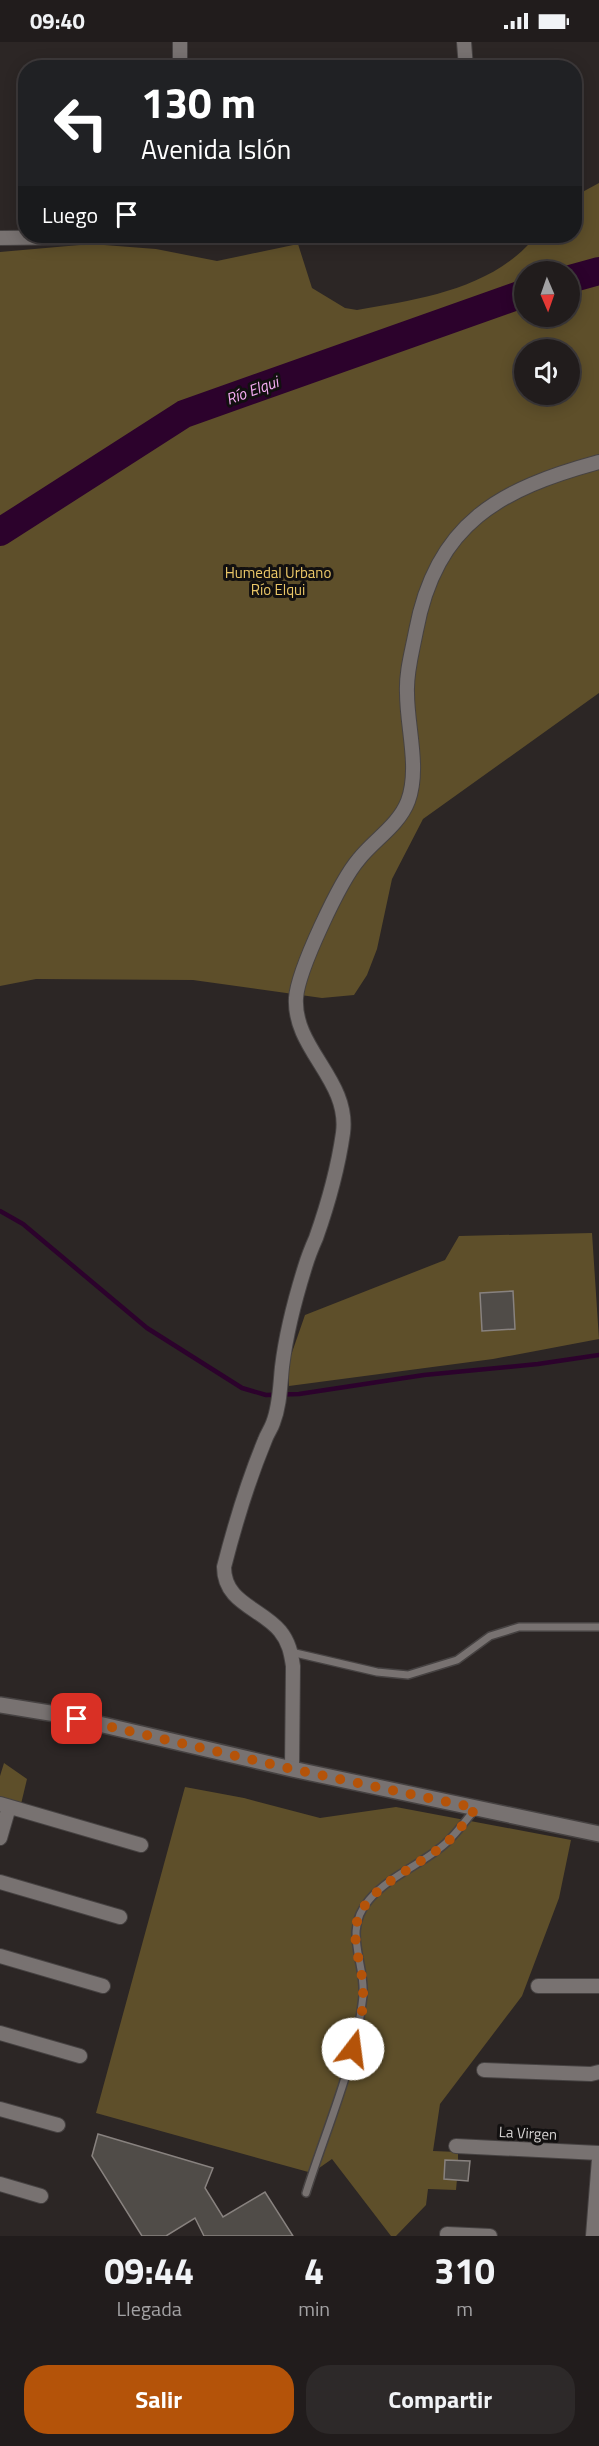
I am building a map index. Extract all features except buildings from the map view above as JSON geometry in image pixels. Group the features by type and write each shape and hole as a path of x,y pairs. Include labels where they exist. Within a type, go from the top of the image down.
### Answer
{"main road":[{"path":"0,1705 56,1714 292,1769 599,1834"}],"street":[{"path":"180,42 180,60"},
{"path":"464,42 465,60"},
{"path":"0,238 18,238"},
{"path":"292,1769 291,1652 287,1642 275,1626 232,1594 224,1575 238,1516 273,1423 280,1396 282,1365 293,1311 305,1264 317,1236 335,1175 344,1120 337,1091 299,1025 297,993 302,973 344,880 364,852 398,818 408,800 412,758 408,713 408,670 426,586 458,534 484,511 532,484 599,462"},
{"path":"0,1838 4,1806 141,1845"},
{"path":"0,1882 120,1917"},
{"path":"0,1956 103,1986"},
{"path":"538,1986 599,1986"},
{"path":"0,2033 80,2056"},
{"path":"484,2070 591,2074 599,2072"},
{"path":"0,2109 58,2125"},
{"name":"La Virgen","path":"456,2146 599,2153"},
{"path":"593,2236 599,2159"},
{"path":"0,2184 41,2196"},
{"path":"447,2234 490,2236"}],"lane":[{"path":"291,1652 377,1672 408,1675 457,1660 490,1636 519,1627 599,1627"},
{"path":"306,2193 359,2029 363,1990 357,1956 356,1925 369,1900 400,1874 446,1843 476,1808"}],"green space":[{"name":"Humedal Urbano Río Elqui","path":"599,183 599,693 423,819 392,879 377,949 367,975 354,995 322,998 193,980 36,979 0,986 0,252 91,244 156,249 217,261 298,244 312,288 345,308 357,310 454,289 499,268 519,254 529,243 582,243 582,192"},
{"path":"592,1233 599,1339 493,1359 289,1386 289,1361 305,1315 445,1260 459,1236"},
{"path":"4,1763 27,1779 21,1804 0,1797 0,1776"},
{"path":"185,1787 244,1798 320,1818 396,1807 571,1840 559,1898 522,1996 440,2104 433,2151 458,2152 458,2161 445,2160 444,2179 457,2179 456,2190 428,2189 426,2205 396,2236 391,2236 332,2159 312,2173 96,2113"}],"waterway":[{"name":"Río Elqui","path":"580,276 599,271"},
{"name":"Río Elqui","path":"0,532 184,414 514,297"},
{"path":"0,1211 23,1224 147,1328 242,1388 266,1395 299,1394 424,1375 538,1364 599,1355"}],"route":[{"path":"77,1719 292,1769 476,1808 446,1843 400,1874 369,1900 356,1925 357,1956 363,1990 359,2029 353,2049"}]}
